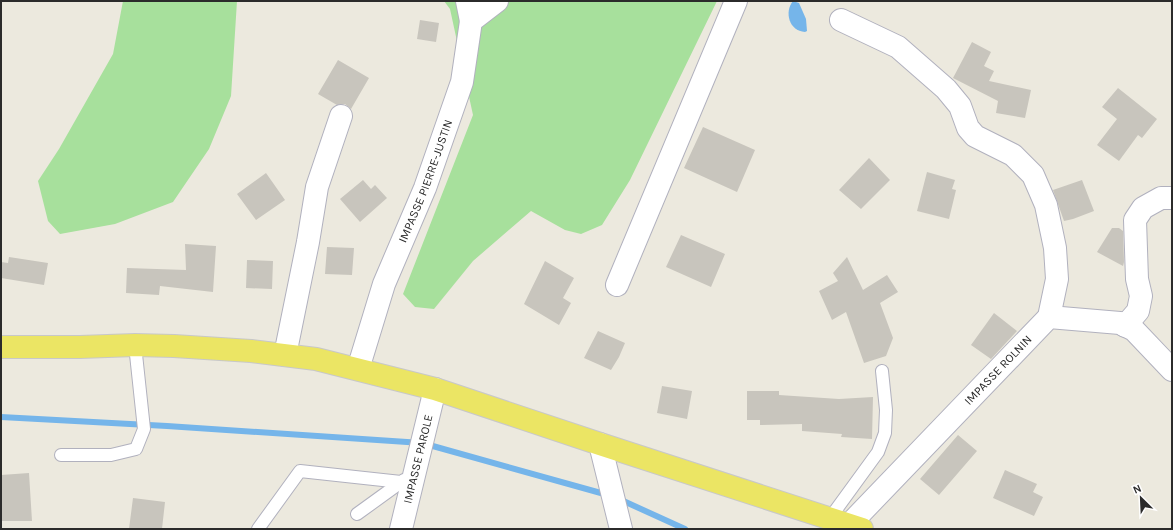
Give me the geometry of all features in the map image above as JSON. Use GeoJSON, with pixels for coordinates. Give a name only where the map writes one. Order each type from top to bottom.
{"type":"FeatureCollection","features":[{"type":"Feature","properties":{"kind":"main road"},"geometry":{"type":"LineString","coordinates":[[1,347],[134,345],[251,351],[316,359],[434,389],[847,524]]}},
{"type":"Feature","properties":{"kind":"street","name":"IMPASSE PIERRE-JUSTIN"},"geometry":{"type":"LineString","coordinates":[[358,369],[384,284],[425,188],[462,82],[469,11],[496,1]]}},
{"type":"Feature","properties":{"kind":"street"},"geometry":{"type":"LineString","coordinates":[[617,285],[736,1]]}},
{"type":"Feature","properties":{"kind":"street"},"geometry":{"type":"LineString","coordinates":[[841,20],[898,47],[946,89],[960,106],[968,128],[975,136],[1013,156],[1033,175],[1046,205],[1055,248],[1057,279],[1049,318],[1120,323],[1134,330],[1172,370]]}},
{"type":"Feature","properties":{"kind":"street"},"geometry":{"type":"LineString","coordinates":[[285,355],[308,242],[316,187],[341,116]]}},
{"type":"Feature","properties":{"kind":"street"},"geometry":{"type":"LineString","coordinates":[[1125,326],[1138,311],[1141,296],[1137,279],[1135,220],[1143,208],[1161,198],[1172,198]]}},
{"type":"Feature","properties":{"kind":"street","name":"IMPASSE ROLNIN"},"geometry":{"type":"LineString","coordinates":[[847,524],[1049,318]]}},
{"type":"Feature","properties":{"kind":"street","name":"IMPASSE PAROLE"},"geometry":{"type":"LineString","coordinates":[[401,529],[408,477],[422,442],[434,389]]}},
{"type":"Feature","properties":{"kind":"street"},"geometry":{"type":"LineString","coordinates":[[600,444],[621,529]]}},
{"type":"Feature","properties":{"kind":"lane"},"geometry":{"type":"LineString","coordinates":[[61,455],[111,455],[136,448],[144,429],[134,345]]}},
{"type":"Feature","properties":{"kind":"lane"},"geometry":{"type":"LineString","coordinates":[[847,524],[885,433],[886,410],[882,372]]}},
{"type":"Feature","properties":{"kind":"lane"},"geometry":{"type":"LineString","coordinates":[[258,529],[300,471],[408,477]]}},
{"type":"Feature","properties":{"kind":"lane"},"geometry":{"type":"LineString","coordinates":[[357,514],[408,477]]}},
{"type":"Feature","properties":{"kind":"green space"},"geometry":{"type":"Polygon","coordinates":[[[123,1],[237,1],[231,96],[209,149],[173,202],[115,224],[60,234],[48,221],[38,181],[59,149],[113,54],[123,1]]]}},
{"type":"Feature","properties":{"kind":"green space"},"geometry":{"type":"Polygon","coordinates":[[[444,1],[717,1],[630,180],[602,225],[581,234],[565,230],[531,211],[473,261],[434,309],[415,307],[403,294],[473,115],[450,9],[444,1]]]}},
{"type":"Feature","properties":{"kind":"water"},"geometry":{"type":"Polygon","coordinates":[[[793,1],[799,3],[806,19],[807,31],[805,32],[795,28],[790,20],[789,10],[793,1]]]}},
{"type":"Feature","properties":{"kind":"building"},"geometry":{"type":"Polygon","coordinates":[[[420,20],[439,23],[436,42],[417,39],[420,20]]]}},
{"type":"Feature","properties":{"kind":"building"},"geometry":{"type":"Polygon","coordinates":[[[972,42],[991,52],[984,66],[994,71],[989,81],[1031,90],[1025,118],[996,113],[998,101],[953,78],[972,42]]]}},
{"type":"Feature","properties":{"kind":"building"},"geometry":{"type":"Polygon","coordinates":[[[338,60],[369,78],[351,109],[345,104],[337,105],[318,94],[338,60]]]}},
{"type":"Feature","properties":{"kind":"building"},"geometry":{"type":"Polygon","coordinates":[[[1118,88],[1157,119],[1142,138],[1138,135],[1119,161],[1097,145],[1117,119],[1102,107],[1118,88]]]}},
{"type":"Feature","properties":{"kind":"building"},"geometry":{"type":"Polygon","coordinates":[[[703,127],[755,150],[737,192],[684,168],[703,127]]]}},
{"type":"Feature","properties":{"kind":"building"},"geometry":{"type":"Polygon","coordinates":[[[869,158],[890,180],[861,209],[839,190],[869,158]]]}},
{"type":"Feature","properties":{"kind":"building"},"geometry":{"type":"Polygon","coordinates":[[[927,172],[955,180],[952,189],[956,190],[949,219],[917,211],[927,172]]]}},
{"type":"Feature","properties":{"kind":"building"},"geometry":{"type":"Polygon","coordinates":[[[266,173],[285,200],[256,220],[237,194],[266,173]]]}},
{"type":"Feature","properties":{"kind":"building"},"geometry":{"type":"Polygon","coordinates":[[[363,180],[371,189],[375,185],[387,198],[360,222],[340,199],[363,180]]]}},
{"type":"Feature","properties":{"kind":"building"},"geometry":{"type":"Polygon","coordinates":[[[1082,180],[1094,211],[1064,221],[1053,190],[1082,180]]]}},
{"type":"Feature","properties":{"kind":"building"},"geometry":{"type":"Polygon","coordinates":[[[1112,228],[1119,228],[1123,231],[1123,266],[1097,252],[1112,228]]]}},
{"type":"Feature","properties":{"kind":"building"},"geometry":{"type":"Polygon","coordinates":[[[681,235],[725,254],[711,287],[666,267],[681,235]]]}},
{"type":"Feature","properties":{"kind":"building"},"geometry":{"type":"Polygon","coordinates":[[[185,244],[216,246],[213,292],[160,286],[159,295],[126,293],[127,268],[186,270],[185,244]]]}},
{"type":"Feature","properties":{"kind":"building"},"geometry":{"type":"Polygon","coordinates":[[[327,247],[354,248],[352,275],[325,274],[327,247]]]}},
{"type":"Feature","properties":{"kind":"building"},"geometry":{"type":"Polygon","coordinates":[[[9,257],[48,263],[44,285],[1,278],[1,262],[8,263],[9,257]]]}},
{"type":"Feature","properties":{"kind":"building"},"geometry":{"type":"Polygon","coordinates":[[[847,257],[863,290],[887,275],[898,292],[880,303],[893,338],[886,356],[864,363],[846,312],[832,320],[819,291],[838,281],[833,273],[847,257]]]}},
{"type":"Feature","properties":{"kind":"building"},"geometry":{"type":"Polygon","coordinates":[[[247,260],[273,261],[272,289],[246,288],[247,260]]]}},
{"type":"Feature","properties":{"kind":"building"},"geometry":{"type":"Polygon","coordinates":[[[545,261],[574,278],[563,298],[571,303],[559,325],[524,304],[545,261]]]}},
{"type":"Feature","properties":{"kind":"building"},"geometry":{"type":"Polygon","coordinates":[[[994,313],[1017,331],[991,359],[971,345],[994,313]]]}},
{"type":"Feature","properties":{"kind":"building"},"geometry":{"type":"Polygon","coordinates":[[[598,331],[625,343],[611,370],[584,358],[598,331]]]}},
{"type":"Feature","properties":{"kind":"building"},"geometry":{"type":"Polygon","coordinates":[[[662,386],[692,391],[687,419],[657,413],[662,386]]]}},
{"type":"Feature","properties":{"kind":"building"},"geometry":{"type":"Polygon","coordinates":[[[747,391],[779,391],[779,395],[839,399],[873,397],[872,439],[841,437],[842,434],[802,431],[802,424],[760,425],[760,420],[747,420],[747,391]]]}},
{"type":"Feature","properties":{"kind":"building"},"geometry":{"type":"Polygon","coordinates":[[[958,435],[977,451],[939,495],[920,479],[958,435]]]}},
{"type":"Feature","properties":{"kind":"building"},"geometry":{"type":"Polygon","coordinates":[[[1005,470],[1037,484],[1033,492],[1043,497],[1034,516],[993,498],[1005,470]]]}},
{"type":"Feature","properties":{"kind":"building"},"geometry":{"type":"Polygon","coordinates":[[[29,473],[32,521],[1,521],[1,475],[29,473]]]}},
{"type":"Feature","properties":{"kind":"building"},"geometry":{"type":"Polygon","coordinates":[[[133,498],[165,502],[162,529],[129,529],[133,498]]]}},
{"type":"Feature","properties":{"kind":"waterway"},"geometry":{"type":"LineString","coordinates":[[1,417],[167,426],[422,443],[608,495]]}},
{"type":"Feature","properties":{"kind":"waterway"},"geometry":{"type":"LineString","coordinates":[[619,499],[685,529]]}}]}
